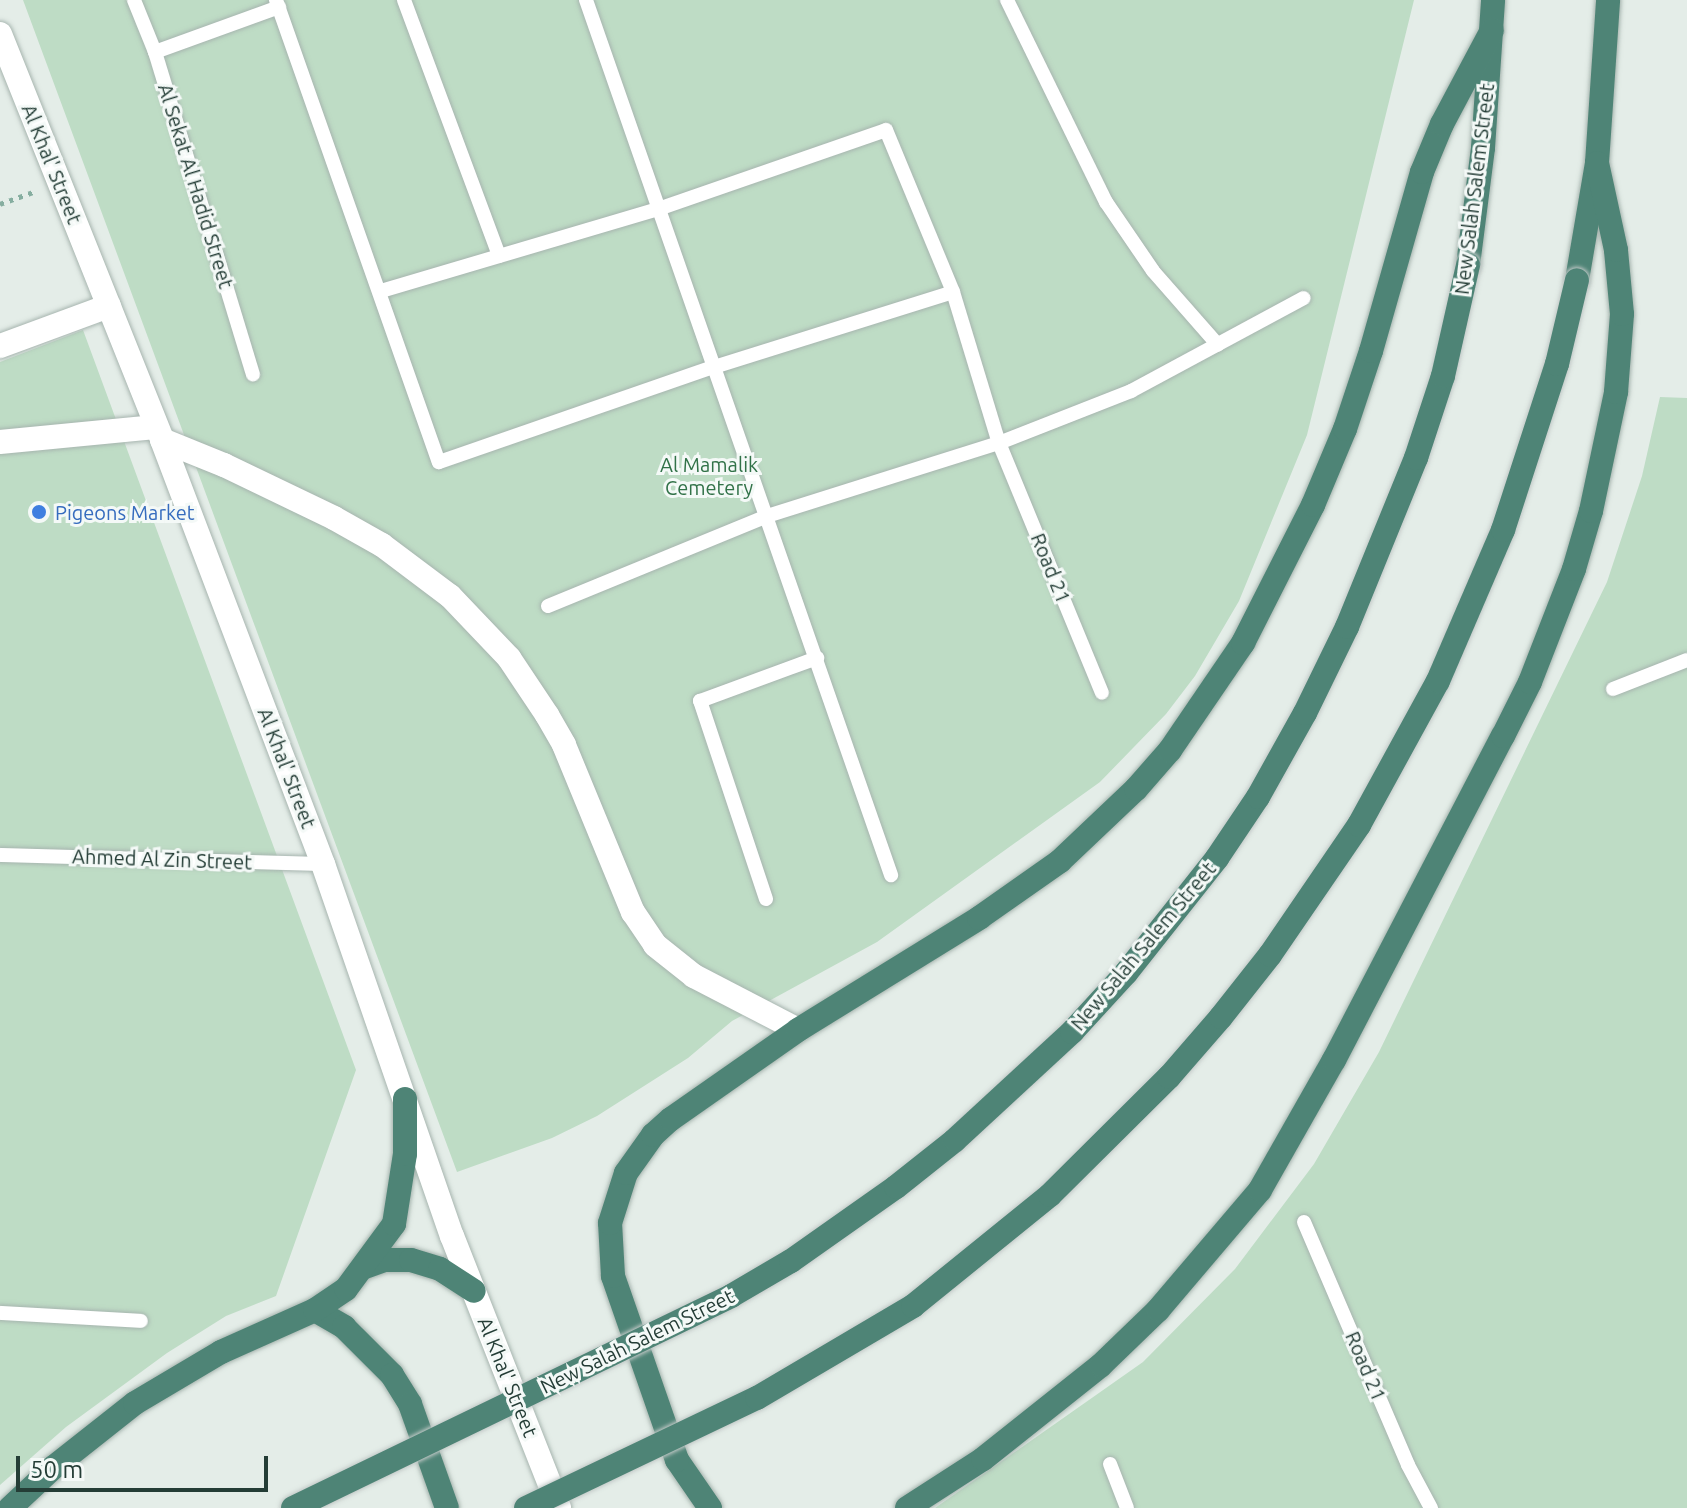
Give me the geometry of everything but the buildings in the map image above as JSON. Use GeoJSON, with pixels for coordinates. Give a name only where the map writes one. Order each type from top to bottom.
{"type":"FeatureCollection","features":[{"type":"Feature","properties":{"kind":"highway","name":"New Salah Salem Street"},"geometry":{"type":"LineString","coordinates":[[293,1508],[731,1296],[791,1261],[896,1187],[955,1140],[1072,1032],[1126,973],[1217,858],[1258,797],[1305,713],[1358,602],[1416,458],[1443,376],[1468,265],[1493,0]]}},
{"type":"Feature","properties":{"kind":"highway"},"geometry":{"type":"LineString","coordinates":[[526,1508],[757,1398],[913,1306],[1050,1195],[1137,1111],[1221,1017],[1270,955],[1359,825],[1438,681],[1513,502],[1553,378],[1577,280],[1597,163],[1608,0]]}},
{"type":"Feature","properties":{"kind":"highway"},"geometry":{"type":"LineString","coordinates":[[710,1508],[677,1460],[619,1299],[609,1250],[610,1223],[626,1173],[653,1135],[798,1030],[979,918],[1060,861],[1136,789],[1201,708],[1250,629],[1313,505],[1345,429],[1371,351],[1422,172],[1442,124],[1492,30]]}},
{"type":"Feature","properties":{"kind":"highway"},"geometry":{"type":"LineString","coordinates":[[907,1508],[983,1459],[1101,1365],[1158,1310],[1260,1190],[1334,1060],[1503,736],[1541,654],[1574,569],[1591,511],[1616,392],[1622,314],[1616,250],[1597,163]]}},
{"type":"Feature","properties":{"kind":"highway"},"geometry":{"type":"LineString","coordinates":[[10,1508],[95,1433],[156,1389],[221,1352],[315,1310],[346,1289],[394,1224],[405,1154],[405,1099]]}},
{"type":"Feature","properties":{"kind":"highway"},"geometry":{"type":"LineString","coordinates":[[365,1267],[384,1260],[411,1260],[440,1269],[474,1291]]}},
{"type":"Feature","properties":{"kind":"highway"},"geometry":{"type":"LineString","coordinates":[[315,1310],[361,1342],[392,1375],[410,1404],[447,1508]]}},
{"type":"Feature","properties":{"kind":"street","name":"Al Khal' Street"},"geometry":{"type":"LineString","coordinates":[[0,34],[109,306],[323,864],[474,1291],[559,1508]]}},
{"type":"Feature","properties":{"kind":"street"},"geometry":{"type":"LineString","coordinates":[[0,346],[109,306]]}},
{"type":"Feature","properties":{"kind":"street"},"geometry":{"type":"LineString","coordinates":[[0,442],[158,434],[334,518],[382,545],[450,596],[509,658],[564,745],[633,912],[655,945],[694,976],[798,1030]]}},
{"type":"Feature","properties":{"kind":"lane","name":"Al Sekat Al Hadid Street"},"geometry":{"type":"LineString","coordinates":[[134,0],[155,52],[253,374]]}},
{"type":"Feature","properties":{"kind":"lane"},"geometry":{"type":"LineString","coordinates":[[404,0],[499,256]]}},
{"type":"Feature","properties":{"kind":"lane"},"geometry":{"type":"LineString","coordinates":[[586,0],[891,875]]}},
{"type":"Feature","properties":{"kind":"lane"},"geometry":{"type":"LineString","coordinates":[[1007,0],[1106,202],[1153,271],[1218,345]]}},
{"type":"Feature","properties":{"kind":"lane"},"geometry":{"type":"LineString","coordinates":[[155,52],[278,4],[439,462],[714,367],[953,292]]}},
{"type":"Feature","properties":{"kind":"lane","name":"Road 21"},"geometry":{"type":"LineString","coordinates":[[658,209],[886,130],[953,292],[999,443],[1102,693]]}},
{"type":"Feature","properties":{"kind":"lane"},"geometry":{"type":"LineString","coordinates":[[381,291],[658,209]]}},
{"type":"Feature","properties":{"kind":"lane"},"geometry":{"type":"LineString","coordinates":[[548,606],[767,516],[999,443],[1154,381],[1304,298]]}},
{"type":"Feature","properties":{"kind":"lane"},"geometry":{"type":"LineString","coordinates":[[766,899],[700,701],[817,658]]}},
{"type":"Feature","properties":{"kind":"lane"},"geometry":{"type":"LineString","coordinates":[[1613,689],[1687,660]]}},
{"type":"Feature","properties":{"kind":"lane","name":"Ahmed Al Zin Street"},"geometry":{"type":"LineString","coordinates":[[0,855],[323,864]]}},
{"type":"Feature","properties":{"kind":"lane","name":"Road 21"},"geometry":{"type":"LineString","coordinates":[[1304,1222],[1408,1465],[1431,1508]]}},
{"type":"Feature","properties":{"kind":"lane"},"geometry":{"type":"LineString","coordinates":[[0,1313],[141,1321]]}},
{"type":"Feature","properties":{"kind":"lane"},"geometry":{"type":"LineString","coordinates":[[1110,1464],[1127,1508]]}},
{"type":"Feature","properties":{"kind":"green space","name":"Al Mamalik Cemetery"},"geometry":{"type":"Polygon","coordinates":[[[23,0],[1414,0],[1307,435],[1239,601],[1195,676],[1166,714],[1100,782],[877,942],[732,1021],[688,1058],[597,1116],[552,1138],[457,1172],[23,0]]]}},
{"type":"Feature","properties":{"kind":"green space"},"geometry":{"type":"Polygon","coordinates":[[[83,330],[356,1070],[276,1296],[226,1316],[167,1353],[66,1427],[0,1485],[0,362],[83,330]]]}},
{"type":"Feature","properties":{"kind":"green space"},"geometry":{"type":"Polygon","coordinates":[[[1660,397],[1687,398],[1687,1508],[935,1508],[1143,1362],[1235,1269],[1314,1164],[1379,1052],[1607,582],[1642,476],[1660,397]]]}},
{"type":"Feature","properties":{"kind":"place","name":"Pigeons Market"},"geometry":{"type":"Point","coordinates":[39,512]}}]}
